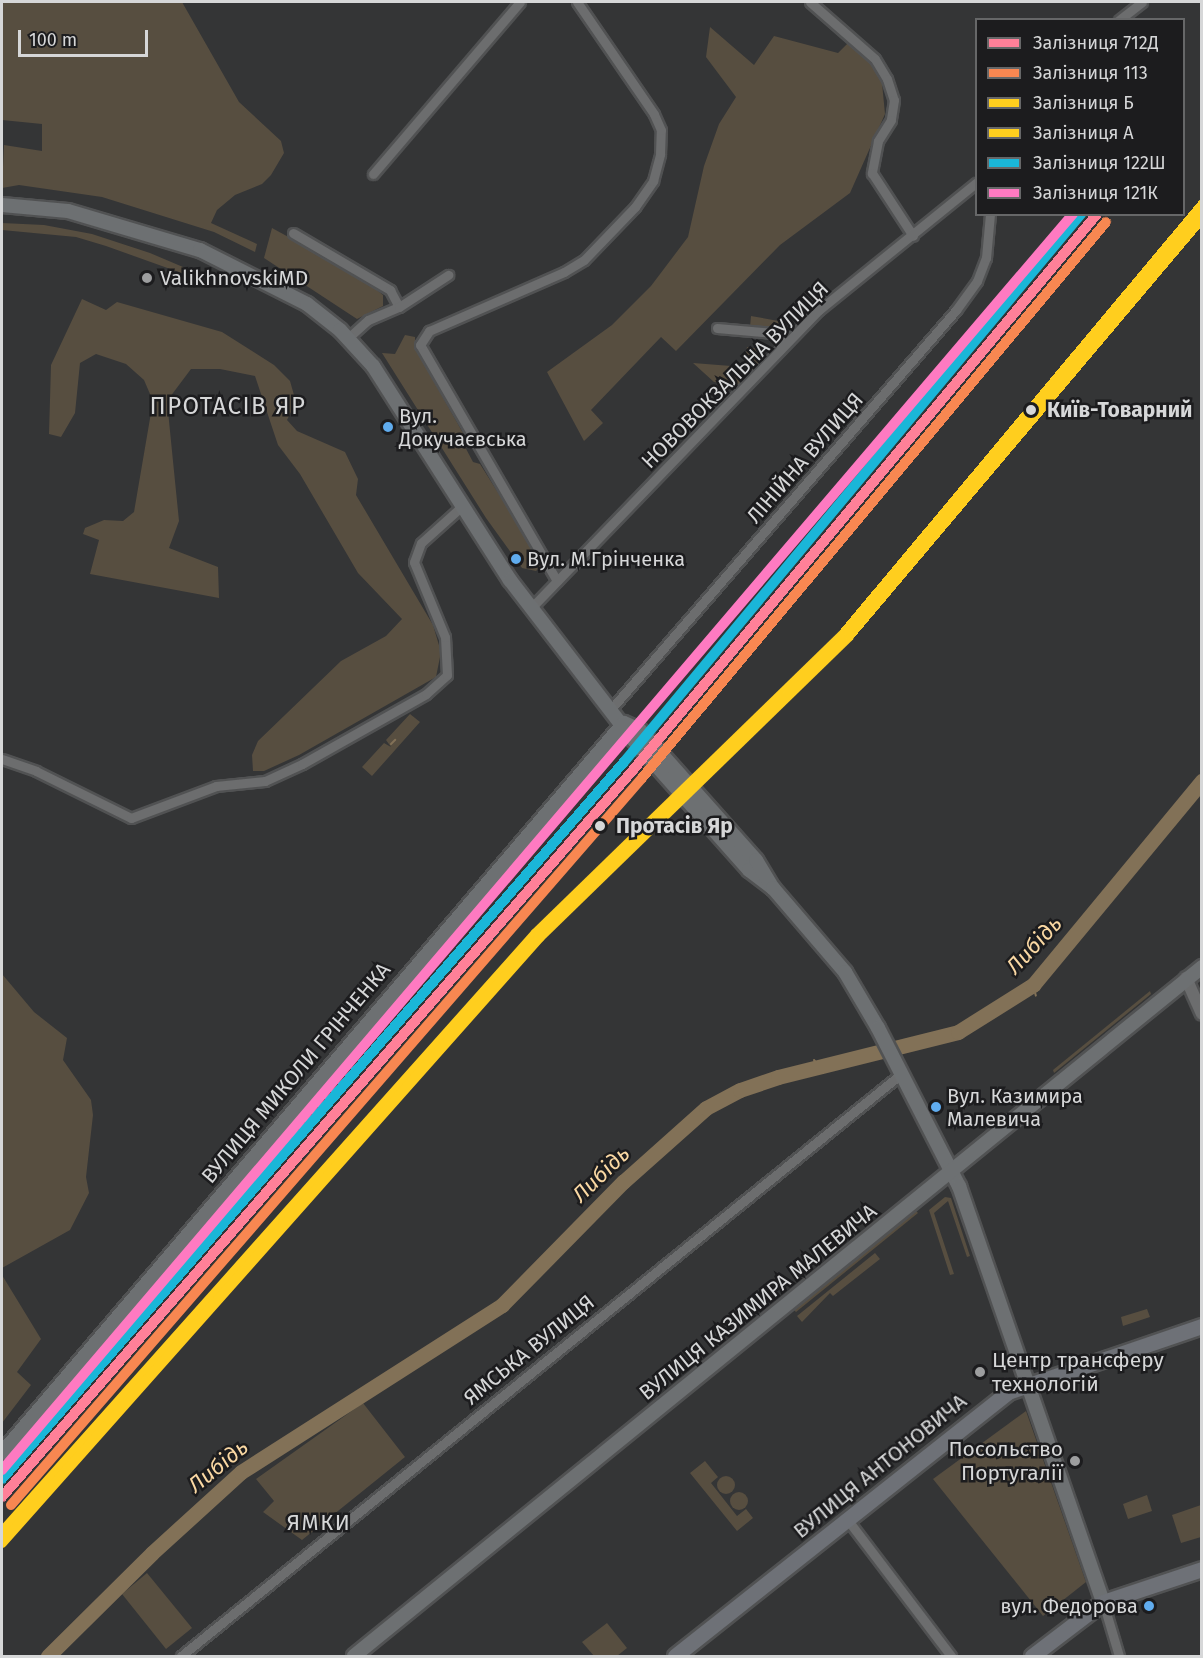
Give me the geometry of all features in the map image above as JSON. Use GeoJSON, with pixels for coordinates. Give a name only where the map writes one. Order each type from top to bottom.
{"type":"FeatureCollection","features":[{"type":"Feature","properties":{"kind":"main road"},"geometry":{"type":"LineString","coordinates":[[2,205],[68,211],[200,250],[306,304],[348,338],[373,366],[460,508],[532,607],[624,723],[756,860],[773,888],[844,972],[878,1028],[953,1171],[1030,1383],[1103,1602]]}},
{"type":"Feature","properties":{"kind":"main road","name":"ВУЛИЦЯ МИКОЛИ ГРІНЧЕНКА"},"geometry":{"type":"LineString","coordinates":[[2,1453],[624,723]]}},
{"type":"Feature","properties":{"kind":"main road","name":"ВУЛИЦЯ КАЗИМИРА МАЛЕВИЧА"},"geometry":{"type":"LineString","coordinates":[[354,1656],[1202,967]]}},
{"type":"Feature","properties":{"kind":"main road","name":"ВУЛИЦЯ АНТОНОВИЧА"},"geometry":{"type":"LineString","coordinates":[[675,1656],[993,1402],[1030,1383],[1202,1326]]}},
{"type":"Feature","properties":{"kind":"main road"},"geometry":{"type":"LineString","coordinates":[[1032,1656],[1103,1602],[1202,1569]]}},
{"type":"Feature","properties":{"kind":"street"},"geometry":{"type":"LineString","coordinates":[[373,174],[520,2]]}},
{"type":"Feature","properties":{"kind":"street"},"geometry":{"type":"LineString","coordinates":[[557,581],[420,345],[429,331],[564,272],[584,260],[635,207],[652,181],[660,154],[661,130],[654,114],[577,2]]}},
{"type":"Feature","properties":{"kind":"street"},"geometry":{"type":"LineString","coordinates":[[810,2],[875,59],[887,79],[894,100],[891,120],[878,141],[872,173],[913,236]]}},
{"type":"Feature","properties":{"kind":"street"},"geometry":{"type":"LineString","coordinates":[[1122,18],[1142,2]]}},
{"type":"Feature","properties":{"kind":"street","name":"НОВОВОКЗАЛЬНА ВУЛИЦЯ"},"geometry":{"type":"LineString","coordinates":[[532,607],[819,310],[975,184]]}},
{"type":"Feature","properties":{"kind":"street","name":"ЛІНІЙНА ВУЛИЦЯ"},"geometry":{"type":"LineString","coordinates":[[612,708],[956,310],[977,282],[986,258],[990,216]]}},
{"type":"Feature","properties":{"kind":"street"},"geometry":{"type":"LineString","coordinates":[[293,233],[390,290],[399,307]]}},
{"type":"Feature","properties":{"kind":"street"},"geometry":{"type":"LineString","coordinates":[[348,338],[368,320],[399,307],[448,275]]}},
{"type":"Feature","properties":{"kind":"street"},"geometry":{"type":"LineString","coordinates":[[717,328],[774,333],[783,341],[780,350]]}},
{"type":"Feature","properties":{"kind":"street"},"geometry":{"type":"LineString","coordinates":[[2,759],[36,771],[131,818],[216,786],[265,781],[302,764],[426,694],[447,675],[445,638],[414,562],[421,543],[448,516],[460,508]]}},
{"type":"Feature","properties":{"kind":"street"},"geometry":{"type":"LineString","coordinates":[[1186,978],[1202,1014]]}},
{"type":"Feature","properties":{"kind":"street","name":"ЯМСЬКА ВУЛИЦЯ"},"geometry":{"type":"LineString","coordinates":[[181,1656],[899,1069]]}},
{"type":"Feature","properties":{"kind":"street"},"geometry":{"type":"LineString","coordinates":[[847,1519],[951,1656]]}},
{"type":"Feature","properties":{"kind":"street"},"geometry":{"type":"LineString","coordinates":[[1103,1602],[1119,1656]]}},
{"type":"Feature","properties":{"kind":"shaded area"},"geometry":{"type":"Polygon","coordinates":[[[2,2],[182,2],[239,102],[281,141],[284,153],[271,175],[262,184],[235,195],[217,210],[211,223],[257,244],[255,252],[214,232],[102,197],[19,185],[2,188],[4,145],[42,151],[42,124],[2,120],[2,2]]]}},
{"type":"Feature","properties":{"kind":"shaded area"},"geometry":{"type":"Polygon","coordinates":[[[710,27],[754,65],[774,36],[838,53],[848,43],[871,62],[882,83],[885,114],[850,193],[780,245],[676,351],[661,337],[591,410],[603,423],[584,441],[547,372],[612,325],[651,286],[688,237],[704,166],[719,124],[736,97],[706,57],[710,27]]]}},
{"type":"Feature","properties":{"kind":"shaded area"},"geometry":{"type":"Polygon","coordinates":[[[2,223],[44,225],[92,234],[150,253],[183,267],[187,275],[76,237],[2,230],[2,223]]]}},
{"type":"Feature","properties":{"kind":"shaded area"},"geometry":{"type":"Polygon","coordinates":[[[272,228],[360,276],[383,295],[383,306],[357,319],[264,258],[272,228]]]}},
{"type":"Feature","properties":{"kind":"shaded area"},"geometry":{"type":"Polygon","coordinates":[[[82,299],[106,310],[117,302],[222,332],[274,365],[290,381],[296,402],[287,420],[297,431],[345,452],[358,479],[356,495],[433,625],[441,652],[436,677],[299,755],[264,771],[253,771],[252,755],[258,741],[341,661],[386,636],[402,619],[358,573],[300,474],[278,445],[255,376],[220,369],[191,369],[167,401],[179,521],[169,548],[218,567],[219,598],[90,574],[99,540],[83,534],[85,528],[104,520],[123,521],[134,512],[153,401],[144,380],[126,364],[96,354],[80,363],[75,413],[61,437],[49,434],[51,365],[82,299]]]}},
{"type":"Feature","properties":{"kind":"shaded area"},"geometry":{"type":"Polygon","coordinates":[[[751,316],[784,322],[789,334],[786,337],[776,329],[750,327],[751,316]]]}},
{"type":"Feature","properties":{"kind":"shaded area"},"geometry":{"type":"Polygon","coordinates":[[[405,335],[415,337],[415,348],[463,433],[463,443],[473,462],[480,464],[543,564],[536,571],[522,568],[486,518],[382,353],[395,354],[405,335]]]}},
{"type":"Feature","properties":{"kind":"shaded area"},"geometry":{"type":"Polygon","coordinates":[[[747,347],[761,349],[766,361],[742,386],[714,382],[693,363],[744,367],[747,347]]]}},
{"type":"Feature","properties":{"kind":"shaded area"},"geometry":{"type":"Polygon","coordinates":[[[410,714],[420,722],[372,776],[362,767],[384,743],[391,747],[386,740],[410,714]]]}},
{"type":"Feature","properties":{"kind":"shaded area"},"geometry":{"type":"Polygon","coordinates":[[[2,974],[34,1012],[67,1038],[63,1060],[91,1100],[93,1115],[86,1177],[89,1193],[70,1230],[2,1268],[2,974]]]}},
{"type":"Feature","properties":{"kind":"shaded area"},"geometry":{"type":"Polygon","coordinates":[[[1150,991],[1151,994],[1054,1073],[1053,1070],[1150,991]]]}},
{"type":"Feature","properties":{"kind":"shaded area"},"geometry":{"type":"Polygon","coordinates":[[[945,1197],[951,1198],[970,1256],[967,1257],[948,1201],[934,1213],[954,1274],[950,1275],[929,1210],[945,1197]]]}},
{"type":"Feature","properties":{"kind":"shaded area"},"geometry":{"type":"Polygon","coordinates":[[[916,1211],[918,1213],[796,1312],[794,1310],[916,1211]]]}},
{"type":"Feature","properties":{"kind":"shaded area"},"geometry":{"type":"Polygon","coordinates":[[[875,1253],[880,1259],[833,1296],[830,1293],[802,1322],[797,1316],[875,1253]]]}},
{"type":"Feature","properties":{"kind":"shaded area"},"geometry":{"type":"Polygon","coordinates":[[[2,1275],[41,1339],[17,1372],[31,1385],[2,1423],[2,1275]]]}},
{"type":"Feature","properties":{"kind":"shaded area"},"geometry":{"type":"Polygon","coordinates":[[[1147,1309],[1150,1317],[1123,1326],[1121,1317],[1147,1309]]]}},
{"type":"Feature","properties":{"kind":"shaded area"},"geometry":{"type":"Polygon","coordinates":[[[363,1403],[405,1457],[302,1540],[263,1512],[274,1501],[256,1479],[363,1403]]]}},
{"type":"Feature","properties":{"kind":"shaded area"},"geometry":{"type":"Polygon","coordinates":[[[1026,1411],[1086,1582],[1043,1616],[933,1479],[1026,1411]]]}},
{"type":"Feature","properties":{"kind":"shaded area"},"geometry":{"type":"Polygon","coordinates":[[[705,1461],[718,1477],[711,1483],[737,1516],[746,1509],[753,1518],[737,1531],[690,1473],[705,1461]]]}},
{"type":"Feature","properties":{"kind":"shaded area"},"geometry":{"type":"Polygon","coordinates":[[[726,1476],[732,1479],[735,1485],[732,1491],[726,1494],[720,1491],[717,1485],[720,1479],[726,1476]]]}},
{"type":"Feature","properties":{"kind":"shaded area"},"geometry":{"type":"Polygon","coordinates":[[[739,1492],[745,1495],[748,1501],[745,1507],[739,1510],[733,1507],[730,1501],[733,1495],[739,1492]]]}},
{"type":"Feature","properties":{"kind":"shaded area"},"geometry":{"type":"Polygon","coordinates":[[[1147,1495],[1152,1511],[1128,1519],[1123,1504],[1147,1495]]]}},
{"type":"Feature","properties":{"kind":"shaded area"},"geometry":{"type":"Polygon","coordinates":[[[1201,1505],[1201,1537],[1181,1543],[1172,1515],[1201,1505]]]}},
{"type":"Feature","properties":{"kind":"shaded area"},"geometry":{"type":"Polygon","coordinates":[[[147,1573],[192,1628],[166,1649],[122,1594],[147,1573]]]}},
{"type":"Feature","properties":{"kind":"shaded area"},"geometry":{"type":"Polygon","coordinates":[[[607,1623],[627,1648],[617,1656],[594,1656],[582,1642],[607,1623]]]}},
{"type":"Feature","properties":{"kind":"waterway"},"geometry":{"type":"LineString","coordinates":[[391,744],[395,740]]}},
{"type":"Feature","properties":{"kind":"waterway","name":"Либідь"},"geometry":{"type":"LineString","coordinates":[[48,1656],[152,1553],[241,1472],[502,1305],[623,1182],[706,1108],[740,1090],[778,1077],[958,1032],[1033,985],[1202,781]]}},
{"type":"Feature","properties":{"kind":"waterway"},"geometry":{"type":"LineString","coordinates":[[1033,985],[1036,996]]}},
{"type":"Feature","properties":{"kind":"waterway","name":"Протасів Яр"},"geometry":{"type":"LineString","coordinates":[[814,1060],[819,1066]]}},
{"type":"Feature","properties":{"kind":"rail line","name":"Б"},"geometry":{"type":"LineString","coordinates":[[2,1532],[536,933],[845,632],[1202,205]]}},
{"type":"Feature","properties":{"kind":"rail line","name":"121К"},"geometry":{"type":"LineString","coordinates":[[2,1470],[1071,216]]}},
{"type":"Feature","properties":{"kind":"rail line","name":"122Ш"},"geometry":{"type":"LineString","coordinates":[[2,1479],[624,762],[1079,216]]}},
{"type":"Feature","properties":{"kind":"rail line","name":"712Д"},"geometry":{"type":"LineString","coordinates":[[2,1497],[633,770],[1095,216]]}},
{"type":"Feature","properties":{"kind":"rail line","name":"A"},"geometry":{"type":"LineString","coordinates":[[2,1543],[540,937],[849,636],[1202,218]]}},
{"type":"Feature","properties":{"kind":"rail line","name":"113"},"geometry":{"type":"LineString","coordinates":[[11,1505],[642,778],[1106,222]]}},
{"type":"Feature","properties":{"kind":"place","name":"ValikhnovskiMD"},"geometry":{"type":"Point","coordinates":[147,278]}},
{"type":"Feature","properties":{"kind":"place","name":"Київ-Товарний"},"geometry":{"type":"Point","coordinates":[1031,410]}},
{"type":"Feature","properties":{"kind":"place","name":"Вул. Докучаєвська"},"geometry":{"type":"Point","coordinates":[388,427]}},
{"type":"Feature","properties":{"kind":"place","name":"Вул. М.Грінченка"},"geometry":{"type":"Point","coordinates":[516,559]}},
{"type":"Feature","properties":{"kind":"place","name":"Протасів Яр"},"geometry":{"type":"Point","coordinates":[600,826]}},
{"type":"Feature","properties":{"kind":"place","name":"Вул. Казимира Малевича"},"geometry":{"type":"Point","coordinates":[936,1107]}},
{"type":"Feature","properties":{"kind":"place","name":"Центр трансферу технологій"},"geometry":{"type":"Point","coordinates":[980,1372]}},
{"type":"Feature","properties":{"kind":"place","name":"Посольство Португалії"},"geometry":{"type":"Point","coordinates":[1075,1461]}},
{"type":"Feature","properties":{"kind":"place","name":"вул. Федорова"},"geometry":{"type":"Point","coordinates":[1149,1606]}},
{"type":"Feature","properties":{"kind":"district","name":"ПРОТАСІВ ЯР"},"geometry":{"type":"Point","coordinates":[228,407]}},
{"type":"Feature","properties":{"kind":"district","name":"ЯМКИ"},"geometry":{"type":"Point","coordinates":[319,1523]}}]}
